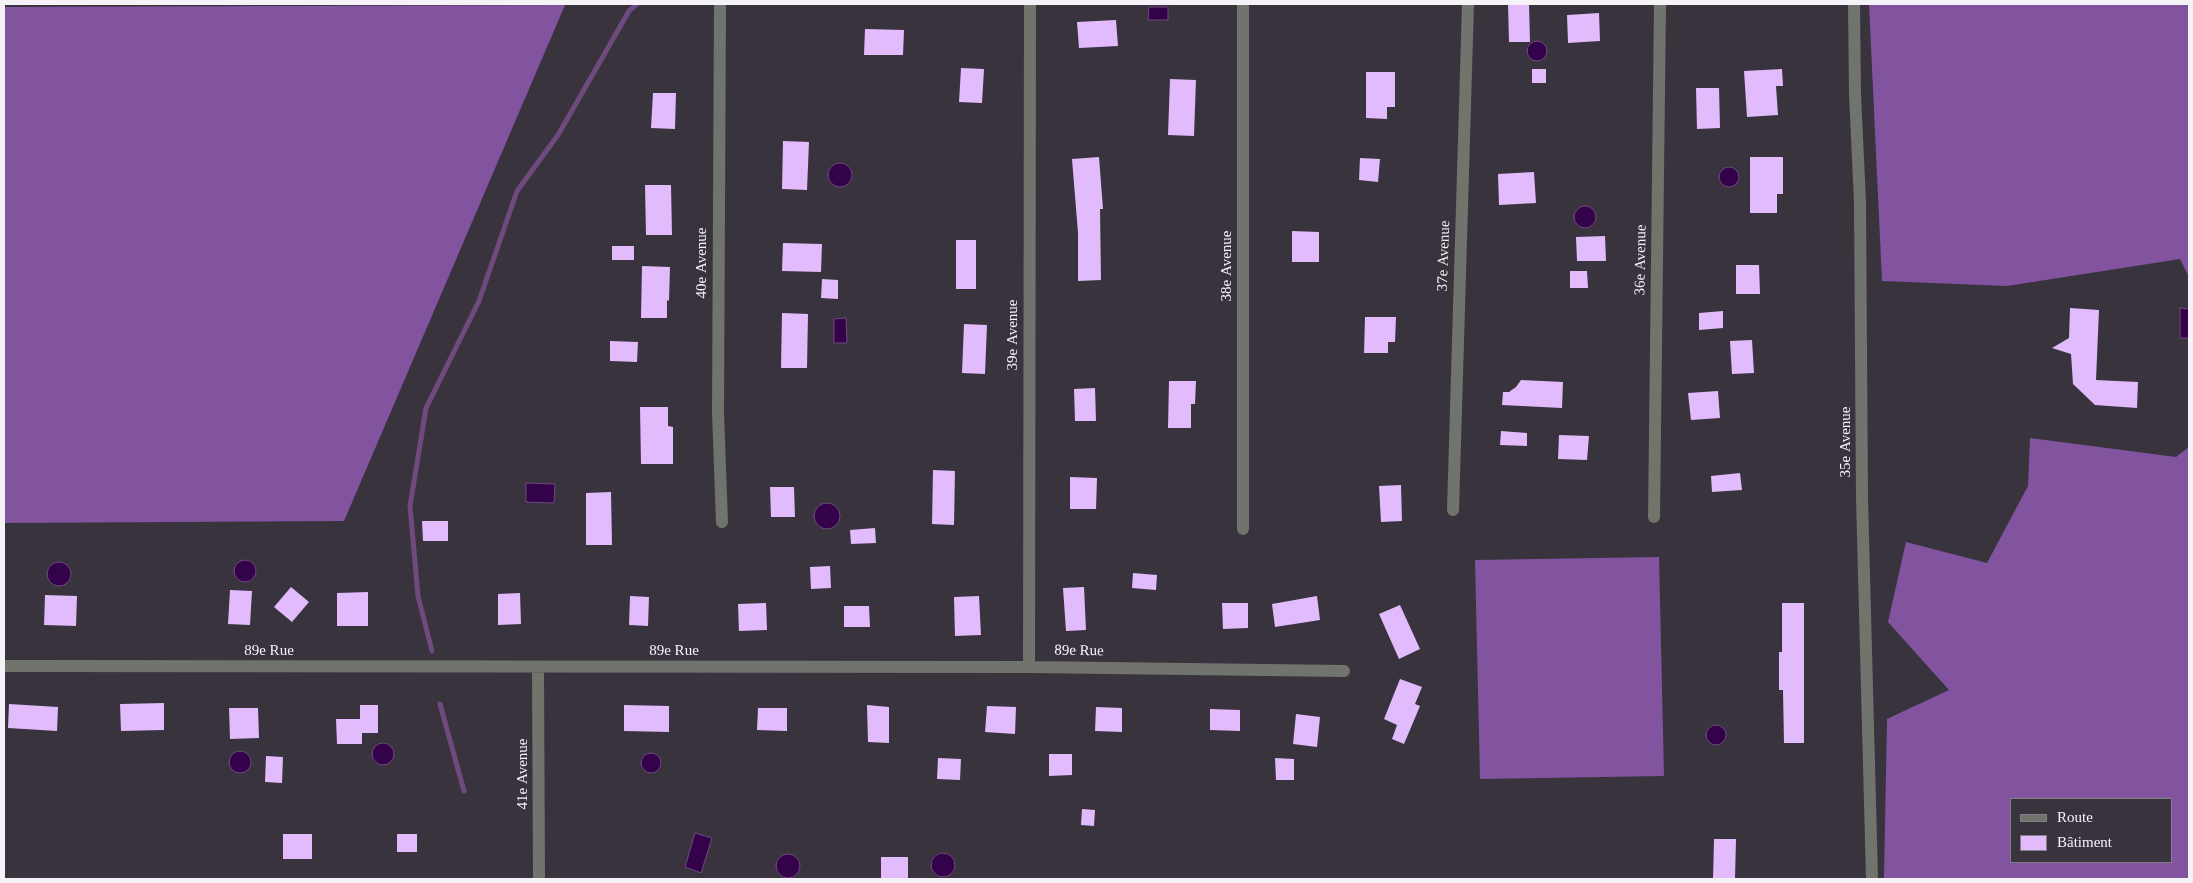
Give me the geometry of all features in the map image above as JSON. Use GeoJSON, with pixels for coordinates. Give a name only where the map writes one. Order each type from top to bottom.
{"type":"FeatureCollection","features":[{"type":"Feature","properties":{"kind":"street","name":"40e Avenue"},"geometry":{"type":"LineString","coordinates":[[720,4],[718,413],[722,522]]}},
{"type":"Feature","properties":{"kind":"street","name":"39e Avenue"},"geometry":{"type":"LineString","coordinates":[[1029,667],[1030,4]]}},
{"type":"Feature","properties":{"kind":"street","name":"38e Avenue"},"geometry":{"type":"LineString","coordinates":[[1243,4],[1243,529]]}},
{"type":"Feature","properties":{"kind":"street","name":"37e Avenue"},"geometry":{"type":"LineString","coordinates":[[1453,510],[1468,4]]}},
{"type":"Feature","properties":{"kind":"street","name":"36e Avenue"},"geometry":{"type":"LineString","coordinates":[[1654,517],[1660,4]]}},
{"type":"Feature","properties":{"kind":"street","name":"35e Avenue"},"geometry":{"type":"LineString","coordinates":[[1854,4],[1855,94],[1860,202],[1862,498],[1872,879]]}},
{"type":"Feature","properties":{"kind":"street","name":"89e Rue"},"geometry":{"type":"LineString","coordinates":[[4,666],[1029,667],[1344,671]]}},
{"type":"Feature","properties":{"kind":"street","name":"41e Avenue"},"geometry":{"type":"LineString","coordinates":[[538,668],[540,879]]}},
{"type":"Feature","properties":{"kind":"shaded area"},"geometry":{"type":"Polygon","coordinates":[[[1869,4],[2189,4],[2189,277],[2180,259],[2007,286],[1882,281],[1869,4]]]}},
{"type":"Feature","properties":{"kind":"shaded area"},"geometry":{"type":"Polygon","coordinates":[[[565,5],[344,521],[4,523],[4,7],[565,5]]]}},
{"type":"Feature","properties":{"kind":"shaded area"},"geometry":{"type":"Polygon","coordinates":[[[1149,7],[1168,7],[1168,20],[1148,20],[1149,7]]]}},
{"type":"Feature","properties":{"kind":"shaded area"},"geometry":{"type":"Polygon","coordinates":[[[1537,41],[1544,44],[1547,51],[1544,58],[1537,61],[1530,58],[1527,51],[1530,44],[1537,41]]]}},
{"type":"Feature","properties":{"kind":"shaded area"},"geometry":{"type":"Polygon","coordinates":[[[840,163],[849,166],[852,175],[849,184],[840,187],[831,184],[828,175],[831,166],[840,163]]]}},
{"type":"Feature","properties":{"kind":"shaded area"},"geometry":{"type":"Polygon","coordinates":[[[1729,167],[1736,170],[1739,177],[1736,184],[1729,187],[1722,184],[1719,177],[1722,170],[1729,167]]]}},
{"type":"Feature","properties":{"kind":"shaded area"},"geometry":{"type":"Polygon","coordinates":[[[1585,206],[1593,209],[1596,217],[1593,225],[1585,228],[1577,225],[1574,217],[1577,209],[1585,206]]]}},
{"type":"Feature","properties":{"kind":"shaded area"},"geometry":{"type":"Polygon","coordinates":[[[2180,308],[2189,309],[2189,338],[2180,338],[2180,308]]]}},
{"type":"Feature","properties":{"kind":"shaded area"},"geometry":{"type":"Polygon","coordinates":[[[846,318],[847,343],[834,343],[834,319],[846,318]]]}},
{"type":"Feature","properties":{"kind":"shaded area"},"geometry":{"type":"Polygon","coordinates":[[[2030,438],[2176,457],[2189,447],[2189,879],[1884,879],[1887,719],[1949,690],[1888,622],[1906,542],[1987,563],[2028,486],[2030,438]]]}},
{"type":"Feature","properties":{"kind":"shaded area"},"geometry":{"type":"Polygon","coordinates":[[[526,483],[555,484],[554,503],[526,502],[526,483]]]}},
{"type":"Feature","properties":{"kind":"shaded area"},"geometry":{"type":"Polygon","coordinates":[[[827,503],[836,507],[840,516],[836,525],[827,529],[818,525],[814,516],[818,507],[827,503]]]}},
{"type":"Feature","properties":{"kind":"shaded area"},"geometry":{"type":"Polygon","coordinates":[[[1659,557],[1664,776],[1480,779],[1475,560],[1659,557]]]}},
{"type":"Feature","properties":{"kind":"shaded area"},"geometry":{"type":"Polygon","coordinates":[[[245,560],[253,563],[256,571],[253,579],[245,582],[237,579],[234,571],[237,563],[245,560]]]}},
{"type":"Feature","properties":{"kind":"shaded area"},"geometry":{"type":"Polygon","coordinates":[[[59,562],[67,566],[71,574],[67,582],[59,586],[51,582],[47,574],[51,566],[59,562]]]}},
{"type":"Feature","properties":{"kind":"shaded area"},"geometry":{"type":"Polygon","coordinates":[[[1712,725],[1720,725],[1726,731],[1726,739],[1720,745],[1712,745],[1706,739],[1706,731],[1712,725]]]}},
{"type":"Feature","properties":{"kind":"shaded area"},"geometry":{"type":"Polygon","coordinates":[[[383,743],[391,746],[394,754],[391,762],[383,765],[375,762],[372,754],[375,746],[383,743]]]}},
{"type":"Feature","properties":{"kind":"shaded area"},"geometry":{"type":"Polygon","coordinates":[[[240,751],[248,754],[251,762],[248,770],[240,773],[232,770],[229,762],[232,754],[240,751]]]}},
{"type":"Feature","properties":{"kind":"shaded area"},"geometry":{"type":"Polygon","coordinates":[[[651,753],[658,756],[661,763],[658,770],[651,773],[644,770],[641,763],[644,756],[651,753]]]}},
{"type":"Feature","properties":{"kind":"shaded area"},"geometry":{"type":"Polygon","coordinates":[[[695,833],[712,838],[701,873],[685,867],[695,833]]]}},
{"type":"Feature","properties":{"kind":"shaded area"},"geometry":{"type":"Polygon","coordinates":[[[943,853],[948,854],[954,860],[954,870],[948,876],[943,877],[938,876],[932,870],[931,865],[932,860],[938,854],[943,853]]]}},
{"type":"Feature","properties":{"kind":"shaded area"},"geometry":{"type":"Polygon","coordinates":[[[788,854],[797,857],[800,866],[797,875],[788,878],[779,875],[776,866],[779,857],[788,854]]]}},
{"type":"Feature","properties":{"kind":"building"},"geometry":{"type":"Polygon","coordinates":[[[1508,4],[1529,4],[1530,42],[1509,42],[1508,4]]]}},
{"type":"Feature","properties":{"kind":"building"},"geometry":{"type":"Polygon","coordinates":[[[1599,13],[1600,41],[1568,43],[1567,15],[1599,13]]]}},
{"type":"Feature","properties":{"kind":"building"},"geometry":{"type":"Polygon","coordinates":[[[1116,20],[1118,46],[1079,48],[1077,22],[1116,20]]]}},
{"type":"Feature","properties":{"kind":"building"},"geometry":{"type":"Polygon","coordinates":[[[865,29],[904,30],[903,55],[864,55],[865,29]]]}},
{"type":"Feature","properties":{"kind":"building"},"geometry":{"type":"Polygon","coordinates":[[[961,68],[984,69],[982,103],[959,102],[961,68]]]}},
{"type":"Feature","properties":{"kind":"building"},"geometry":{"type":"Polygon","coordinates":[[[1532,69],[1546,69],[1546,83],[1532,83],[1532,69]]]}},
{"type":"Feature","properties":{"kind":"building"},"geometry":{"type":"Polygon","coordinates":[[[1782,69],[1783,86],[1776,86],[1778,115],[1747,117],[1744,71],[1782,69]]]}},
{"type":"Feature","properties":{"kind":"building"},"geometry":{"type":"Polygon","coordinates":[[[1366,72],[1395,72],[1395,107],[1387,107],[1387,119],[1366,118],[1366,72]]]}},
{"type":"Feature","properties":{"kind":"building"},"geometry":{"type":"Polygon","coordinates":[[[1170,79],[1196,80],[1194,136],[1168,135],[1170,79]]]}},
{"type":"Feature","properties":{"kind":"building"},"geometry":{"type":"Polygon","coordinates":[[[1696,88],[1719,88],[1720,128],[1697,129],[1696,88]]]}},
{"type":"Feature","properties":{"kind":"building"},"geometry":{"type":"Polygon","coordinates":[[[653,93],[676,93],[675,129],[651,128],[653,93]]]}},
{"type":"Feature","properties":{"kind":"building"},"geometry":{"type":"Polygon","coordinates":[[[783,141],[809,142],[807,190],[782,189],[783,141]]]}},
{"type":"Feature","properties":{"kind":"building"},"geometry":{"type":"Polygon","coordinates":[[[1099,157],[1103,209],[1100,209],[1101,280],[1078,281],[1078,233],[1072,159],[1099,157]]]}},
{"type":"Feature","properties":{"kind":"building"},"geometry":{"type":"Polygon","coordinates":[[[1750,157],[1783,157],[1783,194],[1777,194],[1777,213],[1750,213],[1750,157]]]}},
{"type":"Feature","properties":{"kind":"building"},"geometry":{"type":"Polygon","coordinates":[[[1360,158],[1380,159],[1378,182],[1359,180],[1360,158]]]}},
{"type":"Feature","properties":{"kind":"building"},"geometry":{"type":"Polygon","coordinates":[[[1534,172],[1536,203],[1499,205],[1498,174],[1534,172]]]}},
{"type":"Feature","properties":{"kind":"building"},"geometry":{"type":"Polygon","coordinates":[[[645,185],[671,185],[672,235],[646,235],[645,185]]]}},
{"type":"Feature","properties":{"kind":"building"},"geometry":{"type":"Polygon","coordinates":[[[1292,231],[1319,232],[1319,262],[1292,262],[1292,231]]]}},
{"type":"Feature","properties":{"kind":"building"},"geometry":{"type":"Polygon","coordinates":[[[1605,236],[1606,261],[1577,261],[1576,237],[1605,236]]]}},
{"type":"Feature","properties":{"kind":"building"},"geometry":{"type":"Polygon","coordinates":[[[956,240],[976,240],[976,289],[956,289],[956,240]]]}},
{"type":"Feature","properties":{"kind":"building"},"geometry":{"type":"Polygon","coordinates":[[[783,243],[822,244],[821,272],[782,271],[783,243]]]}},
{"type":"Feature","properties":{"kind":"building"},"geometry":{"type":"Polygon","coordinates":[[[612,246],[634,246],[634,260],[612,260],[612,246]]]}},
{"type":"Feature","properties":{"kind":"building"},"geometry":{"type":"Polygon","coordinates":[[[1736,265],[1759,265],[1760,294],[1736,294],[1736,265]]]}},
{"type":"Feature","properties":{"kind":"building"},"geometry":{"type":"Polygon","coordinates":[[[642,266],[670,267],[667,318],[641,318],[642,266]]]}},
{"type":"Feature","properties":{"kind":"building"},"geometry":{"type":"Polygon","coordinates":[[[1570,271],[1587,271],[1588,288],[1570,288],[1570,271]]]}},
{"type":"Feature","properties":{"kind":"building"},"geometry":{"type":"Polygon","coordinates":[[[822,279],[838,280],[838,299],[821,298],[822,279]]]}},
{"type":"Feature","properties":{"kind":"building"},"geometry":{"type":"Polygon","coordinates":[[[2070,308],[2099,310],[2096,380],[2138,382],[2137,408],[2095,405],[2073,384],[2071,354],[2052,348],[2069,338],[2070,308]]]}},
{"type":"Feature","properties":{"kind":"building"},"geometry":{"type":"Polygon","coordinates":[[[1723,311],[1723,328],[1699,330],[1699,313],[1723,311]]]}},
{"type":"Feature","properties":{"kind":"building"},"geometry":{"type":"Polygon","coordinates":[[[782,313],[808,314],[807,368],[781,368],[782,313]]]}},
{"type":"Feature","properties":{"kind":"building"},"geometry":{"type":"Polygon","coordinates":[[[1365,317],[1396,317],[1395,342],[1388,342],[1388,353],[1364,353],[1365,317]]]}},
{"type":"Feature","properties":{"kind":"building"},"geometry":{"type":"Polygon","coordinates":[[[964,324],[987,325],[985,374],[962,373],[964,324]]]}},
{"type":"Feature","properties":{"kind":"building"},"geometry":{"type":"Polygon","coordinates":[[[1752,340],[1754,373],[1732,374],[1730,341],[1752,340]]]}},
{"type":"Feature","properties":{"kind":"building"},"geometry":{"type":"Polygon","coordinates":[[[610,341],[638,342],[637,362],[610,361],[610,341]]]}},
{"type":"Feature","properties":{"kind":"building"},"geometry":{"type":"Polygon","coordinates":[[[1521,380],[1563,382],[1562,408],[1502,405],[1503,392],[1509,392],[1521,380]]]}},
{"type":"Feature","properties":{"kind":"building"},"geometry":{"type":"Polygon","coordinates":[[[1169,381],[1196,381],[1195,404],[1191,404],[1191,428],[1168,428],[1169,381]]]}},
{"type":"Feature","properties":{"kind":"building"},"geometry":{"type":"Polygon","coordinates":[[[1095,388],[1096,421],[1075,421],[1074,389],[1095,388]]]}},
{"type":"Feature","properties":{"kind":"building"},"geometry":{"type":"Polygon","coordinates":[[[1718,391],[1720,418],[1691,420],[1688,393],[1718,391]]]}},
{"type":"Feature","properties":{"kind":"building"},"geometry":{"type":"Polygon","coordinates":[[[640,407],[668,407],[668,426],[673,427],[673,464],[641,464],[640,407]]]}},
{"type":"Feature","properties":{"kind":"building"},"geometry":{"type":"Polygon","coordinates":[[[1501,431],[1527,433],[1527,446],[1500,445],[1501,431]]]}},
{"type":"Feature","properties":{"kind":"building"},"geometry":{"type":"Polygon","coordinates":[[[1559,435],[1589,436],[1587,460],[1558,459],[1559,435]]]}},
{"type":"Feature","properties":{"kind":"building"},"geometry":{"type":"Polygon","coordinates":[[[933,470],[955,471],[954,525],[932,524],[933,470]]]}},
{"type":"Feature","properties":{"kind":"building"},"geometry":{"type":"Polygon","coordinates":[[[1740,473],[1742,490],[1712,492],[1711,476],[1740,473]]]}},
{"type":"Feature","properties":{"kind":"building"},"geometry":{"type":"Polygon","coordinates":[[[1070,477],[1097,478],[1096,509],[1070,509],[1070,477]]]}},
{"type":"Feature","properties":{"kind":"building"},"geometry":{"type":"Polygon","coordinates":[[[1401,485],[1402,521],[1381,522],[1379,486],[1401,485]]]}},
{"type":"Feature","properties":{"kind":"building"},"geometry":{"type":"Polygon","coordinates":[[[770,487],[794,487],[795,517],[771,517],[770,487]]]}},
{"type":"Feature","properties":{"kind":"building"},"geometry":{"type":"Polygon","coordinates":[[[611,492],[612,545],[586,545],[586,493],[611,492]]]}},
{"type":"Feature","properties":{"kind":"building"},"geometry":{"type":"Polygon","coordinates":[[[422,521],[448,521],[448,541],[423,541],[422,521]]]}},
{"type":"Feature","properties":{"kind":"building"},"geometry":{"type":"Polygon","coordinates":[[[875,528],[876,543],[851,544],[850,530],[875,528]]]}},
{"type":"Feature","properties":{"kind":"building"},"geometry":{"type":"Polygon","coordinates":[[[830,566],[831,588],[811,589],[810,567],[830,566]]]}},
{"type":"Feature","properties":{"kind":"building"},"geometry":{"type":"Polygon","coordinates":[[[1133,573],[1157,575],[1156,590],[1132,588],[1133,573]]]}},
{"type":"Feature","properties":{"kind":"building"},"geometry":{"type":"Polygon","coordinates":[[[291,587],[309,602],[292,622],[274,607],[291,587]]]}},
{"type":"Feature","properties":{"kind":"building"},"geometry":{"type":"Polygon","coordinates":[[[1084,587],[1086,630],[1066,631],[1063,588],[1084,587]]]}},
{"type":"Feature","properties":{"kind":"building"},"geometry":{"type":"Polygon","coordinates":[[[230,590],[252,591],[250,625],[228,624],[230,590]]]}},
{"type":"Feature","properties":{"kind":"building"},"geometry":{"type":"Polygon","coordinates":[[[368,592],[368,626],[337,626],[337,593],[368,592]]]}},
{"type":"Feature","properties":{"kind":"building"},"geometry":{"type":"Polygon","coordinates":[[[520,593],[521,624],[498,625],[498,594],[520,593]]]}},
{"type":"Feature","properties":{"kind":"building"},"geometry":{"type":"Polygon","coordinates":[[[45,595],[77,596],[76,626],[44,625],[45,595]]]}},
{"type":"Feature","properties":{"kind":"building"},"geometry":{"type":"Polygon","coordinates":[[[630,596],[649,597],[648,626],[629,625],[630,596]]]}},
{"type":"Feature","properties":{"kind":"building"},"geometry":{"type":"Polygon","coordinates":[[[979,596],[981,635],[955,636],[954,597],[979,596]]]}},
{"type":"Feature","properties":{"kind":"building"},"geometry":{"type":"Polygon","coordinates":[[[1317,596],[1320,620],[1275,627],[1272,604],[1317,596]]]}},
{"type":"Feature","properties":{"kind":"building"},"geometry":{"type":"Polygon","coordinates":[[[766,603],[767,630],[739,631],[738,604],[766,603]]]}},
{"type":"Feature","properties":{"kind":"building"},"geometry":{"type":"Polygon","coordinates":[[[1222,603],[1248,603],[1248,628],[1223,629],[1222,603]]]}},
{"type":"Feature","properties":{"kind":"building"},"geometry":{"type":"Polygon","coordinates":[[[1782,603],[1804,603],[1804,743],[1784,743],[1783,690],[1779,690],[1779,652],[1782,652],[1782,603]]]}},
{"type":"Feature","properties":{"kind":"building"},"geometry":{"type":"Polygon","coordinates":[[[1400,605],[1420,649],[1399,659],[1379,614],[1400,605]]]}},
{"type":"Feature","properties":{"kind":"building"},"geometry":{"type":"Polygon","coordinates":[[[844,606],[869,606],[870,627],[844,627],[844,606]]]}},
{"type":"Feature","properties":{"kind":"building"},"geometry":{"type":"Polygon","coordinates":[[[1400,679],[1422,687],[1415,704],[1420,706],[1404,744],[1392,739],[1397,725],[1384,719],[1400,679]]]}},
{"type":"Feature","properties":{"kind":"building"},"geometry":{"type":"Polygon","coordinates":[[[164,703],[164,730],[121,731],[120,704],[164,703]]]}},
{"type":"Feature","properties":{"kind":"building"},"geometry":{"type":"Polygon","coordinates":[[[9,704],[58,707],[57,731],[8,728],[9,704]]]}},
{"type":"Feature","properties":{"kind":"building"},"geometry":{"type":"Polygon","coordinates":[[[360,705],[378,705],[378,733],[362,733],[362,744],[337,744],[336,719],[360,719],[360,705]]]}},
{"type":"Feature","properties":{"kind":"building"},"geometry":{"type":"Polygon","coordinates":[[[624,705],[669,706],[669,732],[624,731],[624,705]]]}},
{"type":"Feature","properties":{"kind":"building"},"geometry":{"type":"Polygon","coordinates":[[[867,705],[889,707],[889,743],[868,742],[867,705]]]}},
{"type":"Feature","properties":{"kind":"building"},"geometry":{"type":"Polygon","coordinates":[[[987,706],[1016,707],[1015,734],[985,732],[987,706]]]}},
{"type":"Feature","properties":{"kind":"building"},"geometry":{"type":"Polygon","coordinates":[[[1096,707],[1122,708],[1122,732],[1095,731],[1096,707]]]}},
{"type":"Feature","properties":{"kind":"building"},"geometry":{"type":"Polygon","coordinates":[[[229,708],[258,708],[259,738],[230,739],[229,708]]]}},
{"type":"Feature","properties":{"kind":"building"},"geometry":{"type":"Polygon","coordinates":[[[758,708],[787,708],[787,731],[757,730],[758,708]]]}},
{"type":"Feature","properties":{"kind":"building"},"geometry":{"type":"Polygon","coordinates":[[[1210,709],[1240,710],[1240,731],[1210,730],[1210,709]]]}},
{"type":"Feature","properties":{"kind":"building"},"geometry":{"type":"Polygon","coordinates":[[[1296,714],[1320,717],[1317,747],[1293,744],[1296,714]]]}},
{"type":"Feature","properties":{"kind":"building"},"geometry":{"type":"Polygon","coordinates":[[[1049,754],[1072,754],[1072,775],[1049,776],[1049,754]]]}},
{"type":"Feature","properties":{"kind":"building"},"geometry":{"type":"Polygon","coordinates":[[[266,756],[283,757],[282,783],[265,782],[266,756]]]}},
{"type":"Feature","properties":{"kind":"building"},"geometry":{"type":"Polygon","coordinates":[[[938,758],[961,759],[960,780],[937,779],[938,758]]]}},
{"type":"Feature","properties":{"kind":"building"},"geometry":{"type":"Polygon","coordinates":[[[1275,758],[1294,759],[1294,780],[1276,780],[1275,758]]]}},
{"type":"Feature","properties":{"kind":"building"},"geometry":{"type":"Polygon","coordinates":[[[1082,809],[1095,810],[1094,826],[1081,825],[1082,809]]]}},
{"type":"Feature","properties":{"kind":"building"},"geometry":{"type":"Polygon","coordinates":[[[283,834],[312,834],[312,859],[283,859],[283,834]]]}},
{"type":"Feature","properties":{"kind":"building"},"geometry":{"type":"Polygon","coordinates":[[[397,834],[417,834],[417,852],[397,852],[397,834]]]}},
{"type":"Feature","properties":{"kind":"building"},"geometry":{"type":"Polygon","coordinates":[[[1714,839],[1736,839],[1735,879],[1713,879],[1714,839]]]}},
{"type":"Feature","properties":{"kind":"building"},"geometry":{"type":"Polygon","coordinates":[[[881,857],[908,857],[908,879],[881,879],[881,857]]]}},
{"type":"Feature","properties":{"kind":"waterway"},"geometry":{"type":"LineString","coordinates":[[432,651],[418,596],[410,506],[426,408],[479,301],[517,191],[558,135],[629,11],[637,4]]}},
{"type":"Feature","properties":{"kind":"waterway"},"geometry":{"type":"LineString","coordinates":[[440,704],[464,791]]}}]}
